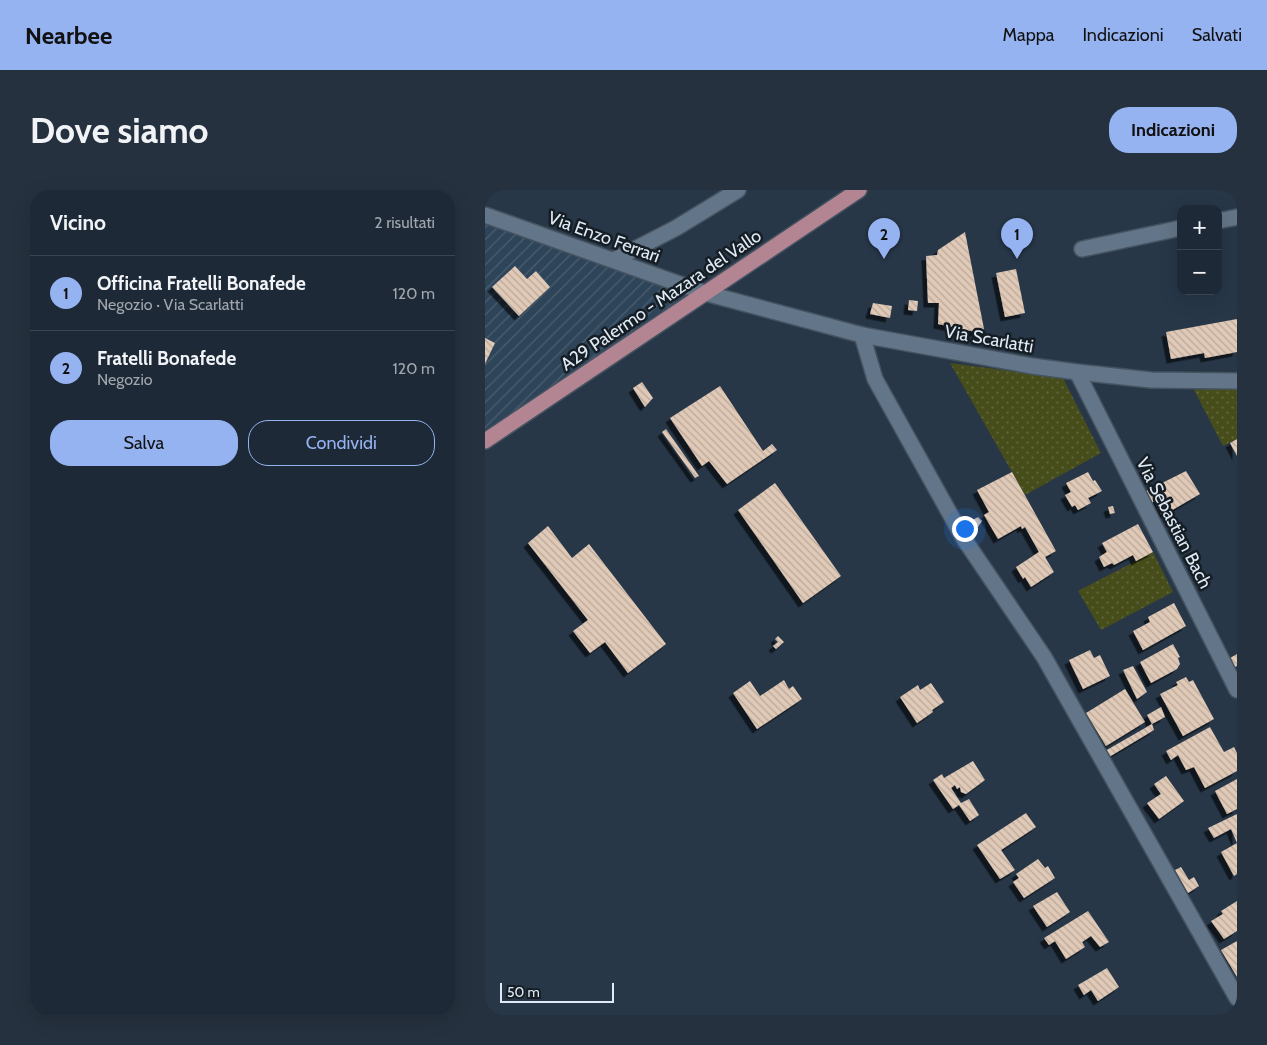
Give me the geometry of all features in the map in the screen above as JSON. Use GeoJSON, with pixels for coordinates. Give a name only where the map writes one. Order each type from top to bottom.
{"type":"FeatureCollection","features":[{"type":"Feature","properties":{"kind":"main road","name":"A29 Palermo - Mazara del Vallo"},"geometry":{"type":"LineString","coordinates":[[485,441],[859,190]]}},
{"type":"Feature","properties":{"kind":"street"},"geometry":{"type":"LineString","coordinates":[[614,260],[676,228],[738,190]]}},
{"type":"Feature","properties":{"kind":"street","name":"Via Enzo Ferrari"},"geometry":{"type":"LineString","coordinates":[[485,214],[705,293],[740,302]]}},
{"type":"Feature","properties":{"kind":"street"},"geometry":{"type":"LineString","coordinates":[[1222,219],[1237,217]]}},
{"type":"Feature","properties":{"kind":"street"},"geometry":{"type":"LineString","coordinates":[[1082,249],[1177,229]]}},
{"type":"Feature","properties":{"kind":"street","name":"Via Scarlatti"},"geometry":{"type":"LineString","coordinates":[[740,302],[862,335],[1032,366],[1151,380],[1237,381]]}},
{"type":"Feature","properties":{"kind":"street"},"geometry":{"type":"LineString","coordinates":[[862,335],[875,379],[964,539],[1044,656],[1237,998]]}},
{"type":"Feature","properties":{"kind":"street","name":"Via Sebastian Bach"},"geometry":{"type":"LineString","coordinates":[[1077,372],[1237,690]]}},
{"type":"Feature","properties":{"kind":"shaded area"},"geometry":{"type":"Polygon","coordinates":[[[485,215],[705,293],[485,441],[485,215]]]}},
{"type":"Feature","properties":{"kind":"green space"},"geometry":{"type":"Polygon","coordinates":[[[950,363],[1063,378],[1101,453],[1025,495],[950,363]]]}},
{"type":"Feature","properties":{"kind":"green space"},"geometry":{"type":"Polygon","coordinates":[[[1237,387],[1237,439],[1223,446],[1194,390],[1237,387]]]}},
{"type":"Feature","properties":{"kind":"green space"},"geometry":{"type":"Polygon","coordinates":[[[1153,552],[1173,592],[1101,630],[1078,591],[1153,552]]]}},
{"type":"Feature","properties":{"kind":"building"},"geometry":{"type":"Polygon","coordinates":[[[965,232],[985,334],[938,324],[939,303],[928,303],[926,256],[937,255],[938,250],[965,232]]]}},
{"type":"Feature","properties":{"kind":"building"},"geometry":{"type":"Polygon","coordinates":[[[515,266],[527,279],[536,271],[550,287],[519,316],[492,287],[515,266]]]}},
{"type":"Feature","properties":{"kind":"building"},"geometry":{"type":"Polygon","coordinates":[[[1016,269],[1025,313],[1005,317],[996,273],[1016,269]]]}},
{"type":"Feature","properties":{"kind":"building"},"geometry":{"type":"Polygon","coordinates":[[[909,300],[918,301],[917,311],[908,310],[909,300]]]}},
{"type":"Feature","properties":{"kind":"building"},"geometry":{"type":"Polygon","coordinates":[[[873,303],[892,306],[890,318],[870,314],[873,303]]]}},
{"type":"Feature","properties":{"kind":"building"},"geometry":{"type":"Polygon","coordinates":[[[1237,319],[1237,352],[1205,358],[1204,353],[1171,359],[1166,332],[1237,319]]]}},
{"type":"Feature","properties":{"kind":"building"},"geometry":{"type":"Polygon","coordinates":[[[485,338],[495,343],[485,364],[485,338]]]}},
{"type":"Feature","properties":{"kind":"building"},"geometry":{"type":"Polygon","coordinates":[[[642,382],[653,398],[645,407],[633,388],[642,382]]]}},
{"type":"Feature","properties":{"kind":"building"},"geometry":{"type":"Polygon","coordinates":[[[720,386],[763,451],[772,444],[777,450],[727,484],[709,461],[702,466],[670,418],[720,386]]]}},
{"type":"Feature","properties":{"kind":"building"},"geometry":{"type":"Polygon","coordinates":[[[666,429],[699,476],[695,478],[662,432],[666,429]]]}},
{"type":"Feature","properties":{"kind":"building"},"geometry":{"type":"Polygon","coordinates":[[[1237,439],[1237,456],[1230,443],[1237,439]]]}},
{"type":"Feature","properties":{"kind":"building"},"geometry":{"type":"Polygon","coordinates":[[[1186,471],[1200,494],[1162,516],[1155,501],[1151,503],[1144,492],[1186,471]]]}},
{"type":"Feature","properties":{"kind":"building"},"geometry":{"type":"Polygon","coordinates":[[[1012,472],[1056,551],[1045,557],[1054,572],[1031,587],[1025,577],[1023,579],[1016,567],[1039,552],[1025,527],[1022,529],[1021,526],[998,539],[984,515],[989,512],[977,490],[1012,472]]]}},
{"type":"Feature","properties":{"kind":"building"},"geometry":{"type":"Polygon","coordinates":[[[1088,472],[1102,491],[1088,498],[1091,503],[1078,510],[1075,505],[1072,507],[1065,495],[1071,492],[1066,483],[1088,472]]]}},
{"type":"Feature","properties":{"kind":"building"},"geometry":{"type":"Polygon","coordinates":[[[775,483],[841,576],[803,603],[738,510],[775,483]]]}},
{"type":"Feature","properties":{"kind":"building"},"geometry":{"type":"Polygon","coordinates":[[[1113,506],[1115,513],[1110,514],[1108,507],[1113,506]]]}},
{"type":"Feature","properties":{"kind":"building"},"geometry":{"type":"Polygon","coordinates":[[[978,517],[982,521],[978,527],[973,528],[969,522],[978,517]]]}},
{"type":"Feature","properties":{"kind":"building"},"geometry":{"type":"Polygon","coordinates":[[[1138,524],[1153,552],[1136,561],[1133,555],[1114,565],[1112,563],[1104,567],[1099,557],[1107,552],[1102,543],[1138,524]]]}},
{"type":"Feature","properties":{"kind":"building"},"geometry":{"type":"Polygon","coordinates":[[[548,526],[572,558],[589,544],[666,644],[628,673],[605,642],[590,653],[573,631],[588,620],[528,543],[548,526]]]}},
{"type":"Feature","properties":{"kind":"building"},"geometry":{"type":"Polygon","coordinates":[[[1174,603],[1186,626],[1143,650],[1133,631],[1150,622],[1148,617],[1174,603]]]}},
{"type":"Feature","properties":{"kind":"building"},"geometry":{"type":"Polygon","coordinates":[[[778,636],[784,642],[776,649],[773,646],[778,642],[775,639],[778,636]]]}},
{"type":"Feature","properties":{"kind":"building"},"geometry":{"type":"Polygon","coordinates":[[[1173,644],[1180,657],[1178,658],[1180,664],[1177,669],[1151,683],[1140,662],[1173,644]]]}},
{"type":"Feature","properties":{"kind":"building"},"geometry":{"type":"Polygon","coordinates":[[[1090,650],[1094,658],[1100,655],[1110,676],[1083,689],[1069,660],[1090,650]]]}},
{"type":"Feature","properties":{"kind":"building"},"geometry":{"type":"Polygon","coordinates":[[[1237,654],[1237,666],[1235,667],[1230,658],[1237,654]]]}},
{"type":"Feature","properties":{"kind":"building"},"geometry":{"type":"Polygon","coordinates":[[[1133,666],[1147,692],[1137,699],[1123,670],[1133,666]]]}},
{"type":"Feature","properties":{"kind":"building"},"geometry":{"type":"Polygon","coordinates":[[[1186,677],[1189,682],[1193,680],[1214,719],[1183,736],[1160,694],[1178,685],[1176,682],[1186,677]]]}},
{"type":"Feature","properties":{"kind":"building"},"geometry":{"type":"Polygon","coordinates":[[[784,680],[789,689],[793,686],[802,699],[757,729],[733,693],[750,681],[760,696],[784,680]]]}},
{"type":"Feature","properties":{"kind":"building"},"geometry":{"type":"Polygon","coordinates":[[[931,683],[944,702],[917,723],[900,697],[918,685],[920,690],[931,683]]]}},
{"type":"Feature","properties":{"kind":"building"},"geometry":{"type":"Polygon","coordinates":[[[1125,689],[1145,722],[1106,746],[1086,713],[1125,689]]]}},
{"type":"Feature","properties":{"kind":"building"},"geometry":{"type":"Polygon","coordinates":[[[1161,707],[1165,717],[1152,724],[1147,715],[1161,707]]]}},
{"type":"Feature","properties":{"kind":"building"},"geometry":{"type":"Polygon","coordinates":[[[1152,724],[1154,730],[1109,757],[1105,751],[1152,724]]]}},
{"type":"Feature","properties":{"kind":"building"},"geometry":{"type":"Polygon","coordinates":[[[1210,727],[1224,752],[1234,747],[1237,753],[1237,771],[1205,788],[1194,767],[1186,770],[1178,755],[1171,760],[1166,751],[1210,727]]]}},
{"type":"Feature","properties":{"kind":"building"},"geometry":{"type":"Polygon","coordinates":[[[973,761],[985,780],[966,794],[961,792],[960,787],[957,789],[955,785],[951,788],[961,803],[969,799],[979,815],[970,821],[959,805],[953,809],[933,780],[942,774],[944,778],[973,761]]]}},
{"type":"Feature","properties":{"kind":"building"},"geometry":{"type":"Polygon","coordinates":[[[1166,776],[1184,801],[1159,819],[1147,803],[1161,794],[1154,784],[1166,776]]]}},
{"type":"Feature","properties":{"kind":"building"},"geometry":{"type":"Polygon","coordinates":[[[1237,779],[1237,809],[1227,814],[1215,791],[1237,779]]]}},
{"type":"Feature","properties":{"kind":"building"},"geometry":{"type":"Polygon","coordinates":[[[1026,813],[1036,827],[1001,850],[1015,870],[1000,879],[977,845],[1026,813]]]}},
{"type":"Feature","properties":{"kind":"building"},"geometry":{"type":"Polygon","coordinates":[[[1237,814],[1237,843],[1231,829],[1214,838],[1208,828],[1237,814]]]}},
{"type":"Feature","properties":{"kind":"building"},"geometry":{"type":"Polygon","coordinates":[[[1237,843],[1237,874],[1234,876],[1221,852],[1237,843]]]}},
{"type":"Feature","properties":{"kind":"building"},"geometry":{"type":"Polygon","coordinates":[[[1038,859],[1045,868],[1048,866],[1055,878],[1024,898],[1013,882],[1019,878],[1016,874],[1038,859]]]}},
{"type":"Feature","properties":{"kind":"building"},"geometry":{"type":"Polygon","coordinates":[[[1181,867],[1189,880],[1194,877],[1199,886],[1188,893],[1175,870],[1181,867]]]}},
{"type":"Feature","properties":{"kind":"building"},"geometry":{"type":"Polygon","coordinates":[[[1057,892],[1070,912],[1047,927],[1033,906],[1057,892]]]}},
{"type":"Feature","properties":{"kind":"building"},"geometry":{"type":"Polygon","coordinates":[[[1237,901],[1237,931],[1224,939],[1211,921],[1223,914],[1221,911],[1237,901]]]}},
{"type":"Feature","properties":{"kind":"building"},"geometry":{"type":"Polygon","coordinates":[[[1088,911],[1109,942],[1100,947],[1091,936],[1082,942],[1085,947],[1066,959],[1055,941],[1049,945],[1044,938],[1088,911]]]}},
{"type":"Feature","properties":{"kind":"building"},"geometry":{"type":"Polygon","coordinates":[[[1237,941],[1237,977],[1221,950],[1237,941]]]}},
{"type":"Feature","properties":{"kind":"building"},"geometry":{"type":"Polygon","coordinates":[[[1107,968],[1119,987],[1098,1001],[1091,990],[1084,995],[1078,985],[1107,968]]]}},
{"type":"Feature","properties":{"kind":"place","name":"Fratelli Bonafede"},"geometry":{"type":"Point","coordinates":[884,259]}},
{"type":"Feature","properties":{"kind":"place","name":"Officina Fratelli Bonafede"},"geometry":{"type":"Point","coordinates":[1017,259]}}]}
